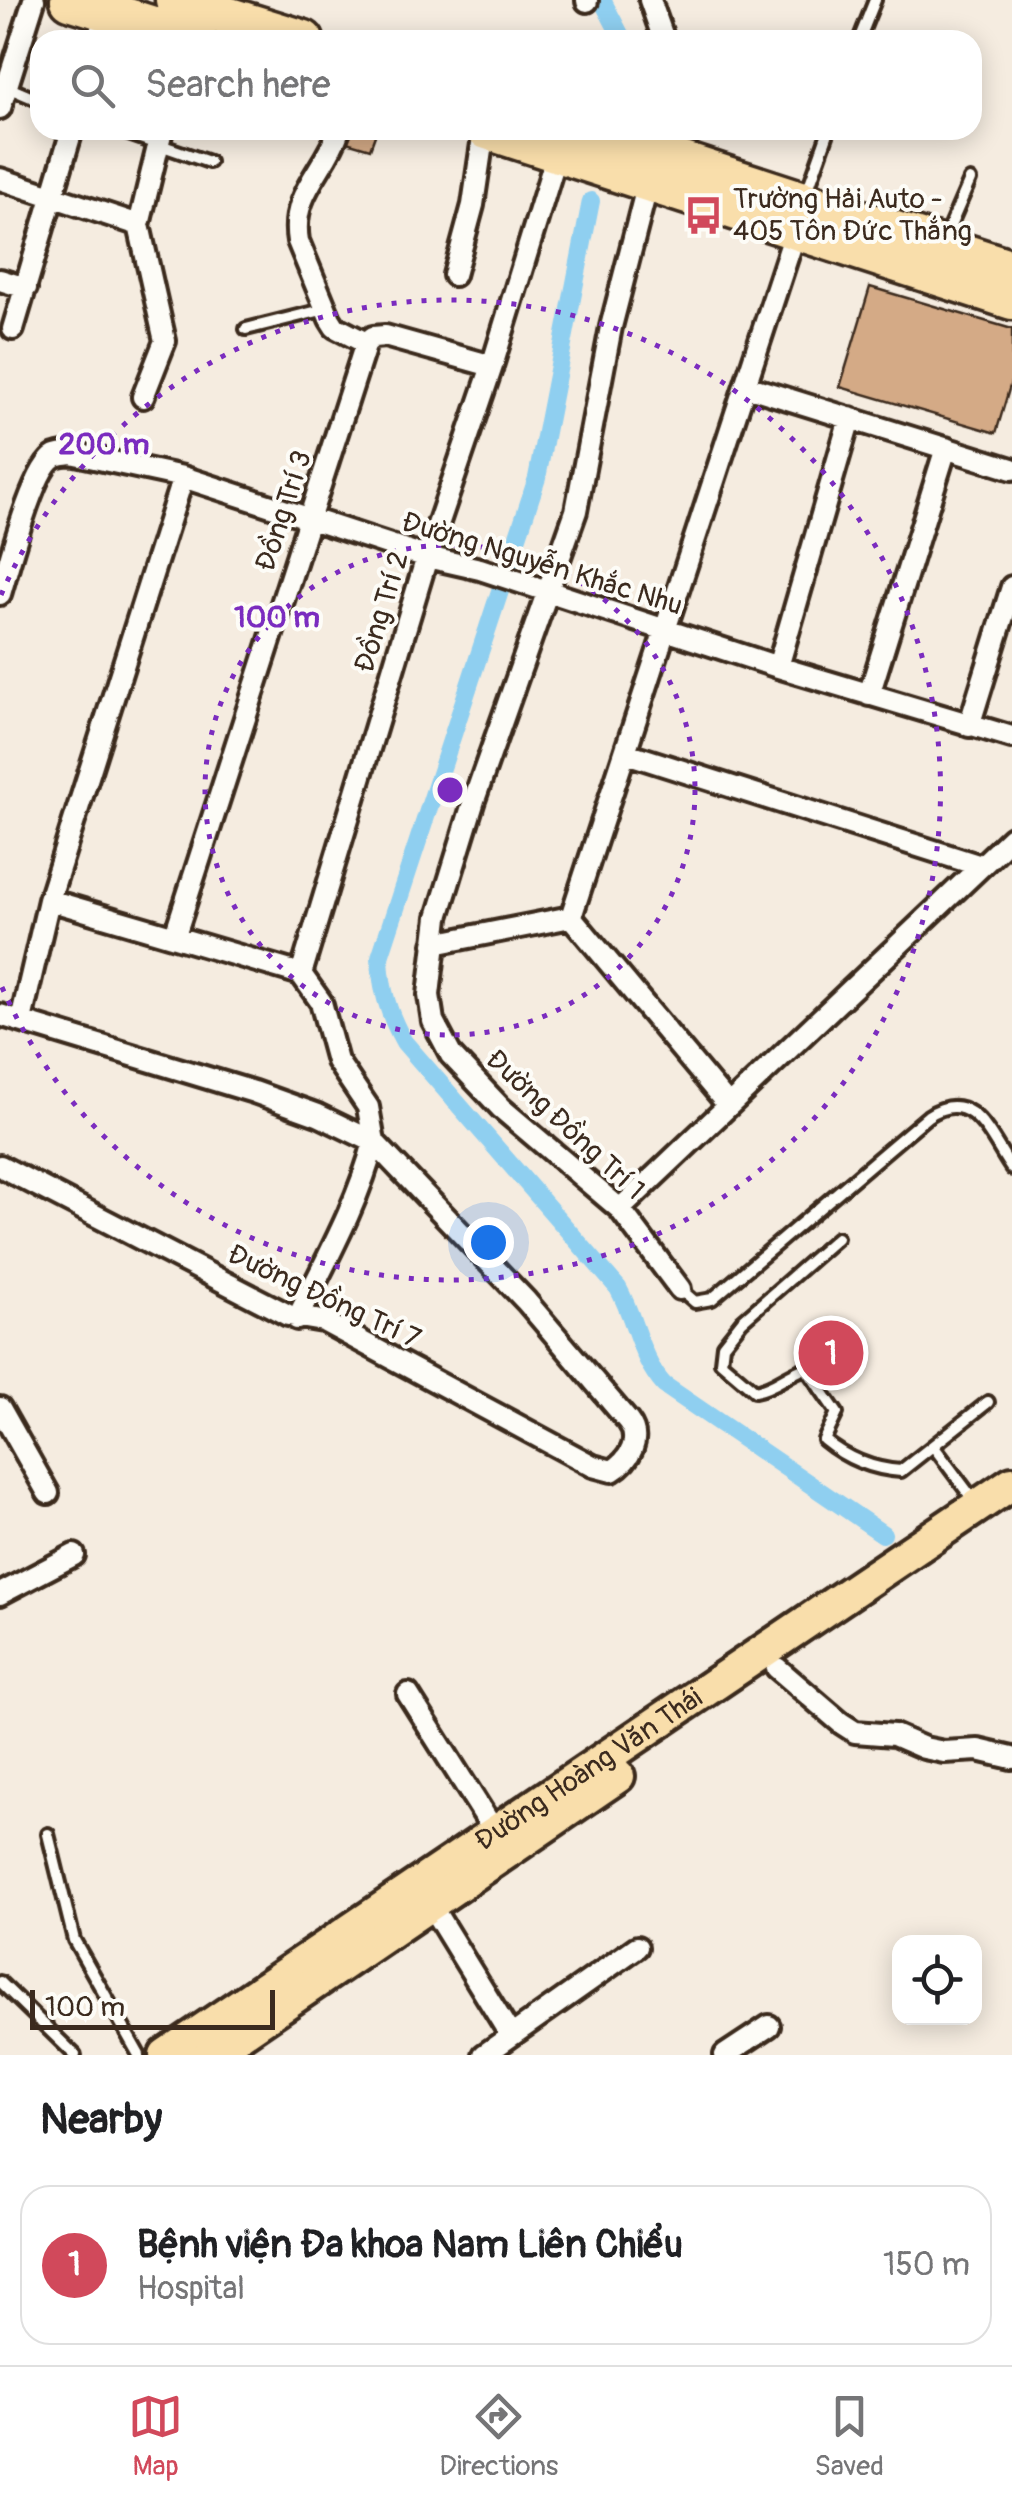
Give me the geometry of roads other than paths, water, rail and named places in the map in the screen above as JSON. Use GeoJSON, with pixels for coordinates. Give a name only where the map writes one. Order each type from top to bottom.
{"type":"FeatureCollection","features":[{"type":"Feature","properties":{"kind":"highway"},"geometry":{"type":"LineString","coordinates":[[70,0],[102,26],[129,30]]}},
{"type":"Feature","properties":{"kind":"highway"},"geometry":{"type":"LineString","coordinates":[[176,0],[251,11],[286,30]]}},
{"type":"Feature","properties":{"kind":"highway"},"geometry":{"type":"LineString","coordinates":[[572,142],[659,156],[800,217],[1012,300]]}},
{"type":"Feature","properties":{"kind":"highway"},"geometry":{"type":"LineString","coordinates":[[800,217],[942,246],[1012,269]]}},
{"type":"Feature","properties":{"kind":"main road","name":"Đường Hoàng Văn Thái"},"geometry":{"type":"LineString","coordinates":[[188,2052],[430,1904],[777,1668],[997,1502]]}},
{"type":"Feature","properties":{"kind":"main road","name":"Đường Hoàng Văn Thái"},"geometry":{"type":"LineString","coordinates":[[188,2052],[495,1832],[997,1502]]}},
{"type":"Feature","properties":{"kind":"street"},"geometry":{"type":"LineString","coordinates":[[3,97],[34,0]]}},
{"type":"Feature","properties":{"kind":"street"},"geometry":{"type":"LineString","coordinates":[[650,0],[660,30]]}},
{"type":"Feature","properties":{"kind":"street"},"geometry":{"type":"LineString","coordinates":[[14,329],[69,140]]}},
{"type":"Feature","properties":{"kind":"street"},"geometry":{"type":"LineString","coordinates":[[143,396],[165,340],[139,225],[160,140]]}},
{"type":"Feature","properties":{"kind":"street"},"geometry":{"type":"LineString","coordinates":[[335,140],[300,201],[296,228],[335,328],[366,343],[385,336],[492,366]]}},
{"type":"Feature","properties":{"kind":"street"},"geometry":{"type":"LineString","coordinates":[[454,275],[473,205],[484,140]]}},
{"type":"Feature","properties":{"kind":"street","name":"Đồng Trí 2"},"geometry":{"type":"LineString","coordinates":[[300,974],[427,558],[572,142]]}},
{"type":"Feature","properties":{"kind":"street","name":"Đường Đồng Trí 1"},"geometry":{"type":"LineString","coordinates":[[659,156],[611,327],[576,511],[542,590],[474,800],[438,917],[429,984],[433,1022],[452,1055],[501,1108],[620,1209],[680,1290]]}},
{"type":"Feature","properties":{"kind":"street"},"geometry":{"type":"LineString","coordinates":[[0,179],[139,225]]}},
{"type":"Feature","properties":{"kind":"street"},"geometry":{"type":"LineString","coordinates":[[571,916],[800,217]]}},
{"type":"Feature","properties":{"kind":"street"},"geometry":{"type":"LineString","coordinates":[[0,280],[26,288]]}},
{"type":"Feature","properties":{"kind":"street","name":"Đồng Trí 3"},"geometry":{"type":"LineString","coordinates":[[175,935],[366,343]]}},
{"type":"Feature","properties":{"kind":"street"},"geometry":{"type":"LineString","coordinates":[[746,386],[1012,468]]}},
{"type":"Feature","properties":{"kind":"street"},"geometry":{"type":"LineString","coordinates":[[778,667],[850,418]]}},
{"type":"Feature","properties":{"kind":"street"},"geometry":{"type":"LineString","coordinates":[[868,695],[946,448]]}},
{"type":"Feature","properties":{"kind":"street","name":"Đường Nguyễn Khắc Nhu"},"geometry":{"type":"LineString","coordinates":[[0,594],[30,498],[43,470],[54,457],[71,453],[183,477],[427,558],[480,569],[778,667],[1012,737]]}},
{"type":"Feature","properties":{"kind":"street"},"geometry":{"type":"LineString","coordinates":[[22,1020],[49,900],[183,477]]}},
{"type":"Feature","properties":{"kind":"street"},"geometry":{"type":"LineString","coordinates":[[969,726],[1012,588]]}},
{"type":"Feature","properties":{"kind":"street"},"geometry":{"type":"LineString","coordinates":[[626,753],[981,866]]}},
{"type":"Feature","properties":{"kind":"street"},"geometry":{"type":"LineString","coordinates":[[620,1209],[1012,837]]}},
{"type":"Feature","properties":{"kind":"street"},"geometry":{"type":"LineString","coordinates":[[49,900],[300,974],[321,1002],[337,1061],[368,1107],[374,1142],[332,1248],[297,1319]]}},
{"type":"Feature","properties":{"kind":"street"},"geometry":{"type":"LineString","coordinates":[[434,944],[571,916]]}},
{"type":"Feature","properties":{"kind":"street"},"geometry":{"type":"LineString","coordinates":[[571,916],[728,1106]]}},
{"type":"Feature","properties":{"kind":"street"},"geometry":{"type":"LineString","coordinates":[[0,1015],[254,1092],[318,1115],[374,1142]]}},
{"type":"Feature","properties":{"kind":"street","name":"Đường Đồng Trí 7"},"geometry":{"type":"LineString","coordinates":[[0,1166],[297,1319],[322,1321],[593,1466],[612,1471],[630,1455],[634,1429],[526,1300],[374,1142]]}},
{"type":"Feature","properties":{"kind":"street"},"geometry":{"type":"LineString","coordinates":[[0,1408],[48,1493]]}},
{"type":"Feature","properties":{"kind":"street"},"geometry":{"type":"LineString","coordinates":[[0,1594],[74,1555]]}},
{"type":"Feature","properties":{"kind":"street"},"geometry":{"type":"LineString","coordinates":[[777,1668],[840,1724],[855,1732],[894,1735],[944,1752],[978,1750],[1012,1758]]}},
{"type":"Feature","properties":{"kind":"street"},"geometry":{"type":"LineString","coordinates":[[408,1694],[495,1832]]}},
{"type":"Feature","properties":{"kind":"street"},"geometry":{"type":"LineString","coordinates":[[430,1904],[511,2036]]}},
{"type":"Feature","properties":{"kind":"street"},"geometry":{"type":"LineString","coordinates":[[484,2055],[637,1946]]}},
{"type":"Feature","properties":{"kind":"street"},"geometry":{"type":"LineString","coordinates":[[725,2055],[768,2026]]}},
{"type":"Feature","properties":{"kind":"lane"},"geometry":{"type":"LineString","coordinates":[[863,30],[875,0]]}},
{"type":"Feature","properties":{"kind":"lane"},"geometry":{"type":"LineString","coordinates":[[3,97],[30,100]]}},
{"type":"Feature","properties":{"kind":"lane"},"geometry":{"type":"LineString","coordinates":[[164,140],[209,162]]}},
{"type":"Feature","properties":{"kind":"lane"},"geometry":{"type":"LineString","coordinates":[[800,217],[825,140]]}},
{"type":"Feature","properties":{"kind":"lane"},"geometry":{"type":"LineString","coordinates":[[942,246],[970,180]]}},
{"type":"Feature","properties":{"kind":"lane"},"geometry":{"type":"LineString","coordinates":[[246,329],[326,309]]}},
{"type":"Feature","properties":{"kind":"lane"},"geometry":{"type":"LineString","coordinates":[[680,1290],[695,1302],[712,1299],[928,1116],[946,1105],[961,1106],[974,1114],[1012,1170]]}},
{"type":"Feature","properties":{"kind":"lane"},"geometry":{"type":"LineString","coordinates":[[837,1238],[742,1320],[723,1345],[722,1362],[755,1391],[806,1368],[837,1412],[824,1440],[874,1470],[900,1471],[988,1402]]}},
{"type":"Feature","properties":{"kind":"lane"},"geometry":{"type":"LineString","coordinates":[[934,1447],[997,1502]]}},
{"type":"Feature","properties":{"kind":"lane"},"geometry":{"type":"LineString","coordinates":[[48,1834],[74,1940],[138,2055]]}},
{"type":"Feature","properties":{"kind":"lane"},"geometry":{"type":"LineString","coordinates":[[0,1982],[76,2055]]}},
{"type":"Feature","properties":{"kind":"waterway"},"geometry":{"type":"LineString","coordinates":[[602,0],[618,30]]}},
{"type":"Feature","properties":{"kind":"waterway"},"geometry":{"type":"LineString","coordinates":[[591,201],[537,478],[380,957],[384,990],[404,1042],[618,1288],[649,1363],[664,1385],[883,1534]]}},
{"type":"Feature","properties":{"kind":"place","name":"Trường Hải Auto - 405 Tôn Đức Thắng"},"geometry":{"type":"Point","coordinates":[703,215]}},
{"type":"Feature","properties":{"kind":"place","name":"Bệnh viện Đa khoa Nam Liên Chiểu"},"geometry":{"type":"Point","coordinates":[831,1353]}}]}
